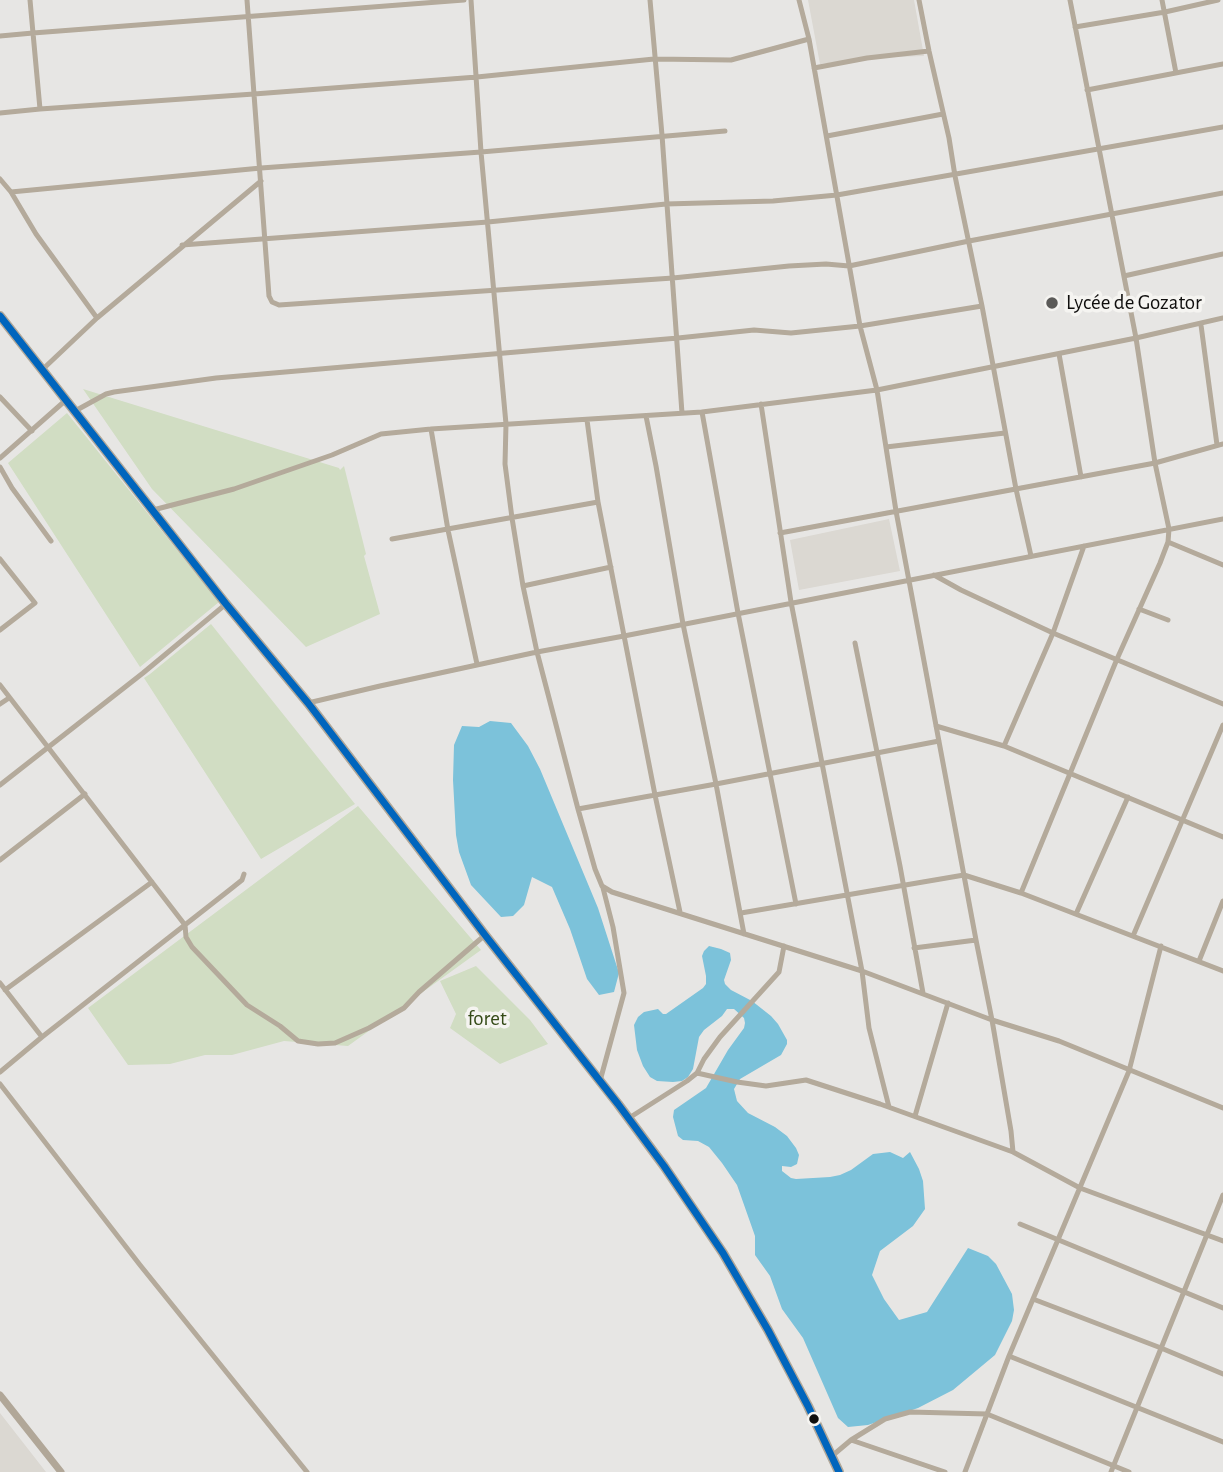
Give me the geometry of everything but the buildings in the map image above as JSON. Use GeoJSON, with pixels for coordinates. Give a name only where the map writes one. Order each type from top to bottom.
{"type":"FeatureCollection","features":[{"type":"Feature","properties":{"kind":"highway"},"geometry":{"type":"LineString","coordinates":[[0,316],[226,604],[308,703],[629,1118],[687,1199],[743,1286],[786,1364],[839,1472]]}},
{"type":"Feature","properties":{"kind":"street"},"geometry":{"type":"LineString","coordinates":[[30,0],[40,109]]}},
{"type":"Feature","properties":{"kind":"street"},"geometry":{"type":"LineString","coordinates":[[247,0],[269,296],[272,302],[279,305],[673,278],[789,266],[849,266],[1223,193]]}},
{"type":"Feature","properties":{"kind":"street"},"geometry":{"type":"LineString","coordinates":[[0,36],[464,0]]}},
{"type":"Feature","properties":{"kind":"street"},"geometry":{"type":"LineString","coordinates":[[471,0],[481,152],[506,424],[505,464],[512,518],[537,652],[578,809],[613,927],[624,993],[600,1081]]}},
{"type":"Feature","properties":{"kind":"street"},"geometry":{"type":"LineString","coordinates":[[650,0],[682,413]]}},
{"type":"Feature","properties":{"kind":"street"},"geometry":{"type":"LineString","coordinates":[[799,0],[809,39],[860,326],[877,390],[896,511],[992,1020],[1013,1152]]}},
{"type":"Feature","properties":{"kind":"street"},"geometry":{"type":"LineString","coordinates":[[919,0],[949,138],[1031,556]]}},
{"type":"Feature","properties":{"kind":"street"},"geometry":{"type":"LineString","coordinates":[[1021,893],[1168,542],[1169,529],[1155,463],[1136,338],[1070,0]]}},
{"type":"Feature","properties":{"kind":"street"},"geometry":{"type":"LineString","coordinates":[[1162,0],[1176,73]]}},
{"type":"Feature","properties":{"kind":"street"},"geometry":{"type":"LineString","coordinates":[[1075,26],[1165,12],[1218,0]]}},
{"type":"Feature","properties":{"kind":"street"},"geometry":{"type":"LineString","coordinates":[[0,113],[477,76],[654,59],[731,60],[809,39]]}},
{"type":"Feature","properties":{"kind":"street"},"geometry":{"type":"LineString","coordinates":[[814,68],[867,58],[929,51]]}},
{"type":"Feature","properties":{"kind":"street"},"geometry":{"type":"LineString","coordinates":[[1087,90],[1223,64]]}},
{"type":"Feature","properties":{"kind":"street"},"geometry":{"type":"LineString","coordinates":[[827,136],[943,114]]}},
{"type":"Feature","properties":{"kind":"street"},"geometry":{"type":"LineString","coordinates":[[183,245],[488,222],[666,204],[773,201],[837,195],[1223,127]]}},
{"type":"Feature","properties":{"kind":"street"},"geometry":{"type":"LineString","coordinates":[[11,192],[261,168],[725,131]]}},
{"type":"Feature","properties":{"kind":"street"},"geometry":{"type":"LineString","coordinates":[[0,179],[97,318]]}},
{"type":"Feature","properties":{"kind":"street"},"geometry":{"type":"LineString","coordinates":[[43,369],[97,318],[261,181]]}},
{"type":"Feature","properties":{"kind":"street"},"geometry":{"type":"LineString","coordinates":[[1124,276],[1223,254]]}},
{"type":"Feature","properties":{"kind":"street"},"geometry":{"type":"LineString","coordinates":[[75,411],[106,394],[144,386],[754,330],[791,333],[860,326],[982,306]]}},
{"type":"Feature","properties":{"kind":"street"},"geometry":{"type":"LineString","coordinates":[[152,510],[234,489],[332,455],[381,434],[702,412],[877,390],[1201,325],[1223,318]]}},
{"type":"Feature","properties":{"kind":"street"},"geometry":{"type":"LineString","coordinates":[[780,533],[1155,463],[1220,445],[1201,325]]}},
{"type":"Feature","properties":{"kind":"street"},"geometry":{"type":"LineString","coordinates":[[1059,354],[1081,477]]}},
{"type":"Feature","properties":{"kind":"street"},"geometry":{"type":"LineString","coordinates":[[0,397],[32,431]]}},
{"type":"Feature","properties":{"kind":"street"},"geometry":{"type":"LineString","coordinates":[[0,458],[66,400]]}},
{"type":"Feature","properties":{"kind":"street"},"geometry":{"type":"LineString","coordinates":[[761,404],[791,602],[862,971],[869,1028],[888,1107]]}},
{"type":"Feature","properties":{"kind":"street"},"geometry":{"type":"LineString","coordinates":[[702,412],[738,613],[796,904]]}},
{"type":"Feature","properties":{"kind":"street"},"geometry":{"type":"LineString","coordinates":[[646,416],[683,624],[744,934]]}},
{"type":"Feature","properties":{"kind":"street"},"geometry":{"type":"LineString","coordinates":[[587,420],[598,502],[655,795],[681,912]]}},
{"type":"Feature","properties":{"kind":"street"},"geometry":{"type":"LineString","coordinates":[[431,429],[477,664]]}},
{"type":"Feature","properties":{"kind":"street"},"geometry":{"type":"LineString","coordinates":[[886,447],[1005,433]]}},
{"type":"Feature","properties":{"kind":"street"},"geometry":{"type":"LineString","coordinates":[[0,467],[51,541]]}},
{"type":"Feature","properties":{"kind":"street"},"geometry":{"type":"LineString","coordinates":[[392,539],[598,502]]}},
{"type":"Feature","properties":{"kind":"street"},"geometry":{"type":"LineString","coordinates":[[308,703],[477,664],[1223,519]]}},
{"type":"Feature","properties":{"kind":"street"},"geometry":{"type":"LineString","coordinates":[[1168,542],[1223,565]]}},
{"type":"Feature","properties":{"kind":"street"},"geometry":{"type":"LineString","coordinates":[[1004,747],[1053,634],[1084,546]]}},
{"type":"Feature","properties":{"kind":"street"},"geometry":{"type":"LineString","coordinates":[[0,559],[35,603],[0,630]]}},
{"type":"Feature","properties":{"kind":"street"},"geometry":{"type":"LineString","coordinates":[[523,586],[611,567]]}},
{"type":"Feature","properties":{"kind":"street"},"geometry":{"type":"LineString","coordinates":[[934,575],[1053,634],[1223,704]]}},
{"type":"Feature","properties":{"kind":"street"},"geometry":{"type":"LineString","coordinates":[[0,785],[226,604]]}},
{"type":"Feature","properties":{"kind":"street"},"geometry":{"type":"LineString","coordinates":[[1139,609],[1168,620]]}},
{"type":"Feature","properties":{"kind":"street"},"geometry":{"type":"LineString","coordinates":[[855,643],[922,993]]}},
{"type":"Feature","properties":{"kind":"street"},"geometry":{"type":"LineString","coordinates":[[0,685],[185,925],[188,942],[247,1005],[298,1041],[335,1043],[400,1011],[485,935]]}},
{"type":"Feature","properties":{"kind":"street"},"geometry":{"type":"LineString","coordinates":[[0,704],[9,698]]}},
{"type":"Feature","properties":{"kind":"street"},"geometry":{"type":"LineString","coordinates":[[1133,936],[1223,725]]}},
{"type":"Feature","properties":{"kind":"street"},"geometry":{"type":"LineString","coordinates":[[936,726],[1004,747],[1223,837]]}},
{"type":"Feature","properties":{"kind":"street"},"geometry":{"type":"LineString","coordinates":[[578,809],[939,741]]}},
{"type":"Feature","properties":{"kind":"street"},"geometry":{"type":"LineString","coordinates":[[0,860],[85,793]]}},
{"type":"Feature","properties":{"kind":"street"},"geometry":{"type":"LineString","coordinates":[[1076,914],[1128,797]]}},
{"type":"Feature","properties":{"kind":"street"},"geometry":{"type":"LineString","coordinates":[[0,1072],[242,880],[244,874]]}},
{"type":"Feature","properties":{"kind":"street"},"geometry":{"type":"LineString","coordinates":[[741,913],[964,875],[1021,893],[1223,971]]}},
{"type":"Feature","properties":{"kind":"street"},"geometry":{"type":"LineString","coordinates":[[5,990],[152,881]]}},
{"type":"Feature","properties":{"kind":"street"},"geometry":{"type":"LineString","coordinates":[[603,888],[862,971],[992,1020],[1059,1041],[1223,1108]]}},
{"type":"Feature","properties":{"kind":"street"},"geometry":{"type":"LineString","coordinates":[[1199,961],[1223,901]]}},
{"type":"Feature","properties":{"kind":"street"},"geometry":{"type":"LineString","coordinates":[[914,948],[976,940]]}},
{"type":"Feature","properties":{"kind":"street"},"geometry":{"type":"LineString","coordinates":[[629,1118],[697,1073],[720,1037],[779,972],[784,946]]}},
{"type":"Feature","properties":{"kind":"street"},"geometry":{"type":"LineString","coordinates":[[965,1472],[1009,1356],[1129,1071],[1161,946]]}},
{"type":"Feature","properties":{"kind":"street"},"geometry":{"type":"LineString","coordinates":[[0,983],[42,1037]]}},
{"type":"Feature","properties":{"kind":"street"},"geometry":{"type":"LineString","coordinates":[[915,1116],[948,1003]]}},
{"type":"Feature","properties":{"kind":"street"},"geometry":{"type":"LineString","coordinates":[[697,1073],[766,1086],[806,1080],[1013,1152],[1080,1188],[1223,1241]]}},
{"type":"Feature","properties":{"kind":"street"},"geometry":{"type":"LineString","coordinates":[[0,1084],[148,1275],[307,1472]]}},
{"type":"Feature","properties":{"kind":"street"},"geometry":{"type":"LineString","coordinates":[[1113,1469],[1223,1195]]}},
{"type":"Feature","properties":{"kind":"street"},"geometry":{"type":"LineString","coordinates":[[1020,1224],[1223,1308]]}},
{"type":"Feature","properties":{"kind":"street"},"geometry":{"type":"LineString","coordinates":[[1033,1299],[1223,1374]]}},
{"type":"Feature","properties":{"kind":"street"},"geometry":{"type":"LineString","coordinates":[[1009,1356],[1223,1441]]}},
{"type":"Feature","properties":{"kind":"street"},"geometry":{"type":"LineString","coordinates":[[0,1395],[61,1472]]}},
{"type":"Feature","properties":{"kind":"street"},"geometry":{"type":"LineString","coordinates":[[832,1456],[851,1440],[885,1419],[910,1412],[987,1414],[1113,1469],[1129,1472]]}},
{"type":"Feature","properties":{"kind":"street"},"geometry":{"type":"LineString","coordinates":[[851,1440],[945,1472]]}},
{"type":"Feature","properties":{"kind":"shaded area"},"geometry":{"type":"Polygon","coordinates":[[[808,0],[914,0],[924,56],[867,58],[820,64],[808,0]]]}},
{"type":"Feature","properties":{"kind":"shaded area"},"geometry":{"type":"Polygon","coordinates":[[[889,519],[900,571],[799,590],[790,540],[889,519]]]}},
{"type":"Feature","properties":{"kind":"shaded area"},"geometry":{"type":"Polygon","coordinates":[[[0,1413],[46,1472],[0,1472],[0,1413]]]}},
{"type":"Feature","properties":{"kind":"green space"},"geometry":{"type":"Polygon","coordinates":[[[83,389],[340,470],[344,466],[380,614],[306,647],[152,489],[83,389]]]}},
{"type":"Feature","properties":{"kind":"green space"},"geometry":{"type":"Polygon","coordinates":[[[67,413],[219,602],[140,667],[8,463],[67,413]]]}},
{"type":"Feature","properties":{"kind":"green space"},"geometry":{"type":"Polygon","coordinates":[[[211,624],[355,804],[261,859],[144,678],[211,624]]]}},
{"type":"Feature","properties":{"kind":"green space"},"geometry":{"type":"Polygon","coordinates":[[[358,806],[481,950],[348,1046],[284,1041],[232,1055],[205,1055],[170,1064],[128,1065],[88,1008],[358,806]]]}},
{"type":"Feature","properties":{"kind":"green space","name":"foret"},"geometry":{"type":"Polygon","coordinates":[[[476,966],[530,1020],[548,1044],[500,1064],[450,1028],[456,1014],[440,981],[476,966]]]}},
{"type":"Feature","properties":{"kind":"water"},"geometry":{"type":"Polygon","coordinates":[[[490,721],[511,723],[528,746],[540,769],[598,908],[619,973],[614,992],[599,995],[587,979],[552,887],[532,877],[524,905],[513,916],[501,917],[471,885],[456,835],[454,745],[462,726],[479,727],[490,721]]]}},
{"type":"Feature","properties":{"kind":"water"},"geometry":{"type":"Polygon","coordinates":[[[709,946],[730,953],[731,960],[725,984],[771,1016],[787,1040],[781,1055],[740,1079],[734,1089],[737,1101],[748,1113],[775,1127],[787,1136],[796,1148],[799,1155],[797,1164],[791,1167],[782,1166],[782,1171],[796,1179],[830,1177],[851,1170],[873,1154],[890,1152],[903,1158],[910,1152],[919,1169],[923,1181],[925,1209],[913,1226],[880,1251],[872,1275],[899,1320],[927,1312],[968,1248],[988,1256],[996,1264],[1012,1294],[1012,1321],[995,1355],[953,1390],[918,1408],[868,1425],[848,1427],[838,1418],[803,1338],[782,1309],[770,1276],[755,1255],[755,1236],[737,1185],[709,1147],[678,1136],[674,1110],[706,1088],[744,1028],[744,1018],[734,1009],[727,1009],[704,1030],[699,1037],[693,1069],[682,1081],[657,1081],[650,1077],[643,1066],[637,1050],[634,1025],[638,1017],[644,1012],[658,1009],[666,1014],[703,988],[706,976],[702,956],[709,946]]]}},
{"type":"Feature","properties":{"kind":"transit line"},"geometry":{"type":"LineString","coordinates":[[0,316],[226,604],[308,703],[664,1166],[723,1253],[768,1330],[839,1472]]}},
{"type":"Feature","properties":{"kind":"place","name":"Lycée de Gozator"},"geometry":{"type":"Point","coordinates":[1052,303]}}]}
